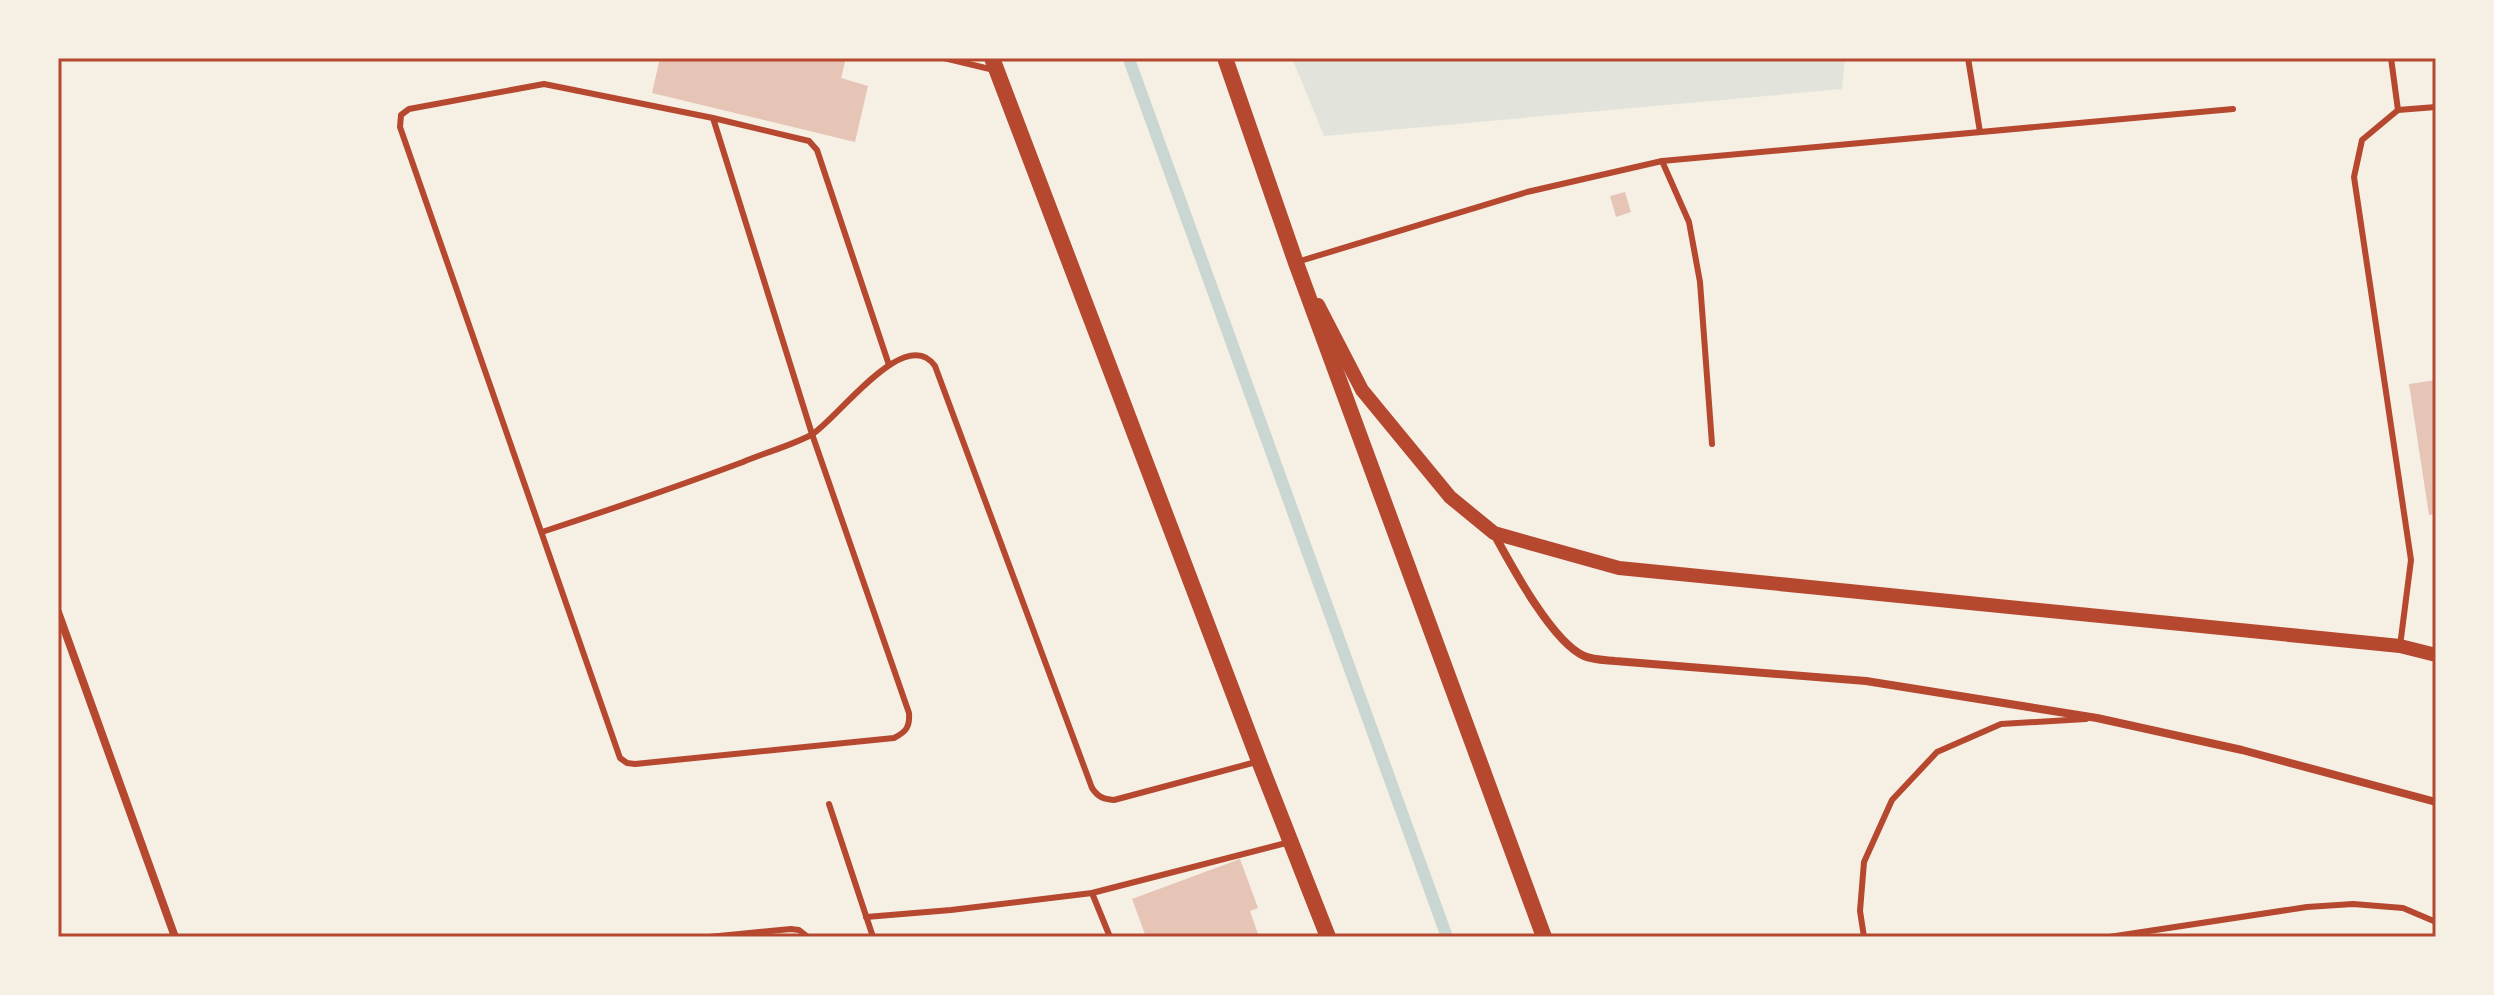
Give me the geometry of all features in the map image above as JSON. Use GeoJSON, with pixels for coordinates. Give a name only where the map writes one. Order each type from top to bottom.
{"type":"FeatureCollection","features":[{"type":"Feature","properties":{"kind":"main road"},"geometry":{"type":"LineString","coordinates":[[1225,58],[1296,263],[1544,937]]}},
{"type":"Feature","properties":{"kind":"main road"},"geometry":{"type":"LineString","coordinates":[[995,64],[1328,937]]}},
{"type":"Feature","properties":{"kind":"street"},"geometry":{"type":"LineString","coordinates":[[1296,263],[1362,390],[1450,497],[1494,533],[1525,590],[1566,642],[1584,656],[1866,681],[2097,718],[2242,750],[2436,802]]}},
{"type":"Feature","properties":{"kind":"street"},"geometry":{"type":"LineString","coordinates":[[1494,533],[1619,568],[2400,646],[2436,655]]}},
{"type":"Feature","properties":{"kind":"street"},"geometry":{"type":"LineString","coordinates":[[58,612],[175,937]]}},
{"type":"Feature","properties":{"kind":"lane"},"geometry":{"type":"LineString","coordinates":[[944,58],[995,64]]}},
{"type":"Feature","properties":{"kind":"lane"},"geometry":{"type":"LineString","coordinates":[[1968,58],[1980,132]]}},
{"type":"Feature","properties":{"kind":"lane"},"geometry":{"type":"LineString","coordinates":[[2391,58],[2398,110]]}},
{"type":"Feature","properties":{"kind":"lane"},"geometry":{"type":"LineString","coordinates":[[713,118],[812,434],[909,713],[910,724],[904,733],[894,738],[627,763],[616,751],[400,127],[401,115],[409,109],[544,84],[713,118],[803,139],[814,145],[889,365]]}},
{"type":"Feature","properties":{"kind":"lane"},"geometry":{"type":"LineString","coordinates":[[2400,646],[2411,560],[2354,177],[2362,140],[2398,110],[2436,107]]}},
{"type":"Feature","properties":{"kind":"lane"},"geometry":{"type":"LineString","coordinates":[[1296,263],[1527,192],[1662,161],[2233,109]]}},
{"type":"Feature","properties":{"kind":"lane"},"geometry":{"type":"LineString","coordinates":[[1662,161],[1689,222],[1700,282],[1712,444]]}},
{"type":"Feature","properties":{"kind":"lane"},"geometry":{"type":"LineString","coordinates":[[542,532],[680,486],[812,434],[889,365],[921,355],[930,359],[935,366],[1097,796],[1114,800],[1259,761]]}},
{"type":"Feature","properties":{"kind":"lane"},"geometry":{"type":"LineString","coordinates":[[1864,937],[1860,911],[1864,862],[1892,800],[1937,752],[2001,724],[2097,718]]}},
{"type":"Feature","properties":{"kind":"lane"},"geometry":{"type":"LineString","coordinates":[[829,804],[873,937]]}},
{"type":"Feature","properties":{"kind":"lane"},"geometry":{"type":"LineString","coordinates":[[866,917],[1092,893],[1290,842]]}},
{"type":"Feature","properties":{"kind":"lane"},"geometry":{"type":"LineString","coordinates":[[1092,893],[1110,937]]}},
{"type":"Feature","properties":{"kind":"lane"},"geometry":{"type":"LineString","coordinates":[[2114,937],[2307,907],[2353,904],[2403,908],[2436,922]]}},
{"type":"Feature","properties":{"kind":"lane"},"geometry":{"type":"LineString","coordinates":[[709,937],[791,929],[799,930],[808,937]]}},
{"type":"Feature","properties":{"kind":"shaded area"},"geometry":{"type":"Polygon","coordinates":[[[1292,58],[1845,58],[1842,89],[1324,136],[1292,58]]]}},
{"type":"Feature","properties":{"kind":"building"},"geometry":{"type":"Polygon","coordinates":[[[660,58],[846,58],[841,78],[868,86],[855,142],[652,93],[660,58]]]}},
{"type":"Feature","properties":{"kind":"building"},"geometry":{"type":"Polygon","coordinates":[[[1625,192],[1631,212],[1616,217],[1610,196],[1625,192]]]}},
{"type":"Feature","properties":{"kind":"building"},"geometry":{"type":"Polygon","coordinates":[[[2436,380],[2436,514],[2429,515],[2409,384],[2436,380]]]}},
{"type":"Feature","properties":{"kind":"building"},"geometry":{"type":"Polygon","coordinates":[[[1240,859],[1258,908],[1250,911],[1259,937],[1146,937],[1132,899],[1240,859]]]}},
{"type":"Feature","properties":{"kind":"waterway"},"geometry":{"type":"LineString","coordinates":[[1130,62],[1447,937]]}}]}
